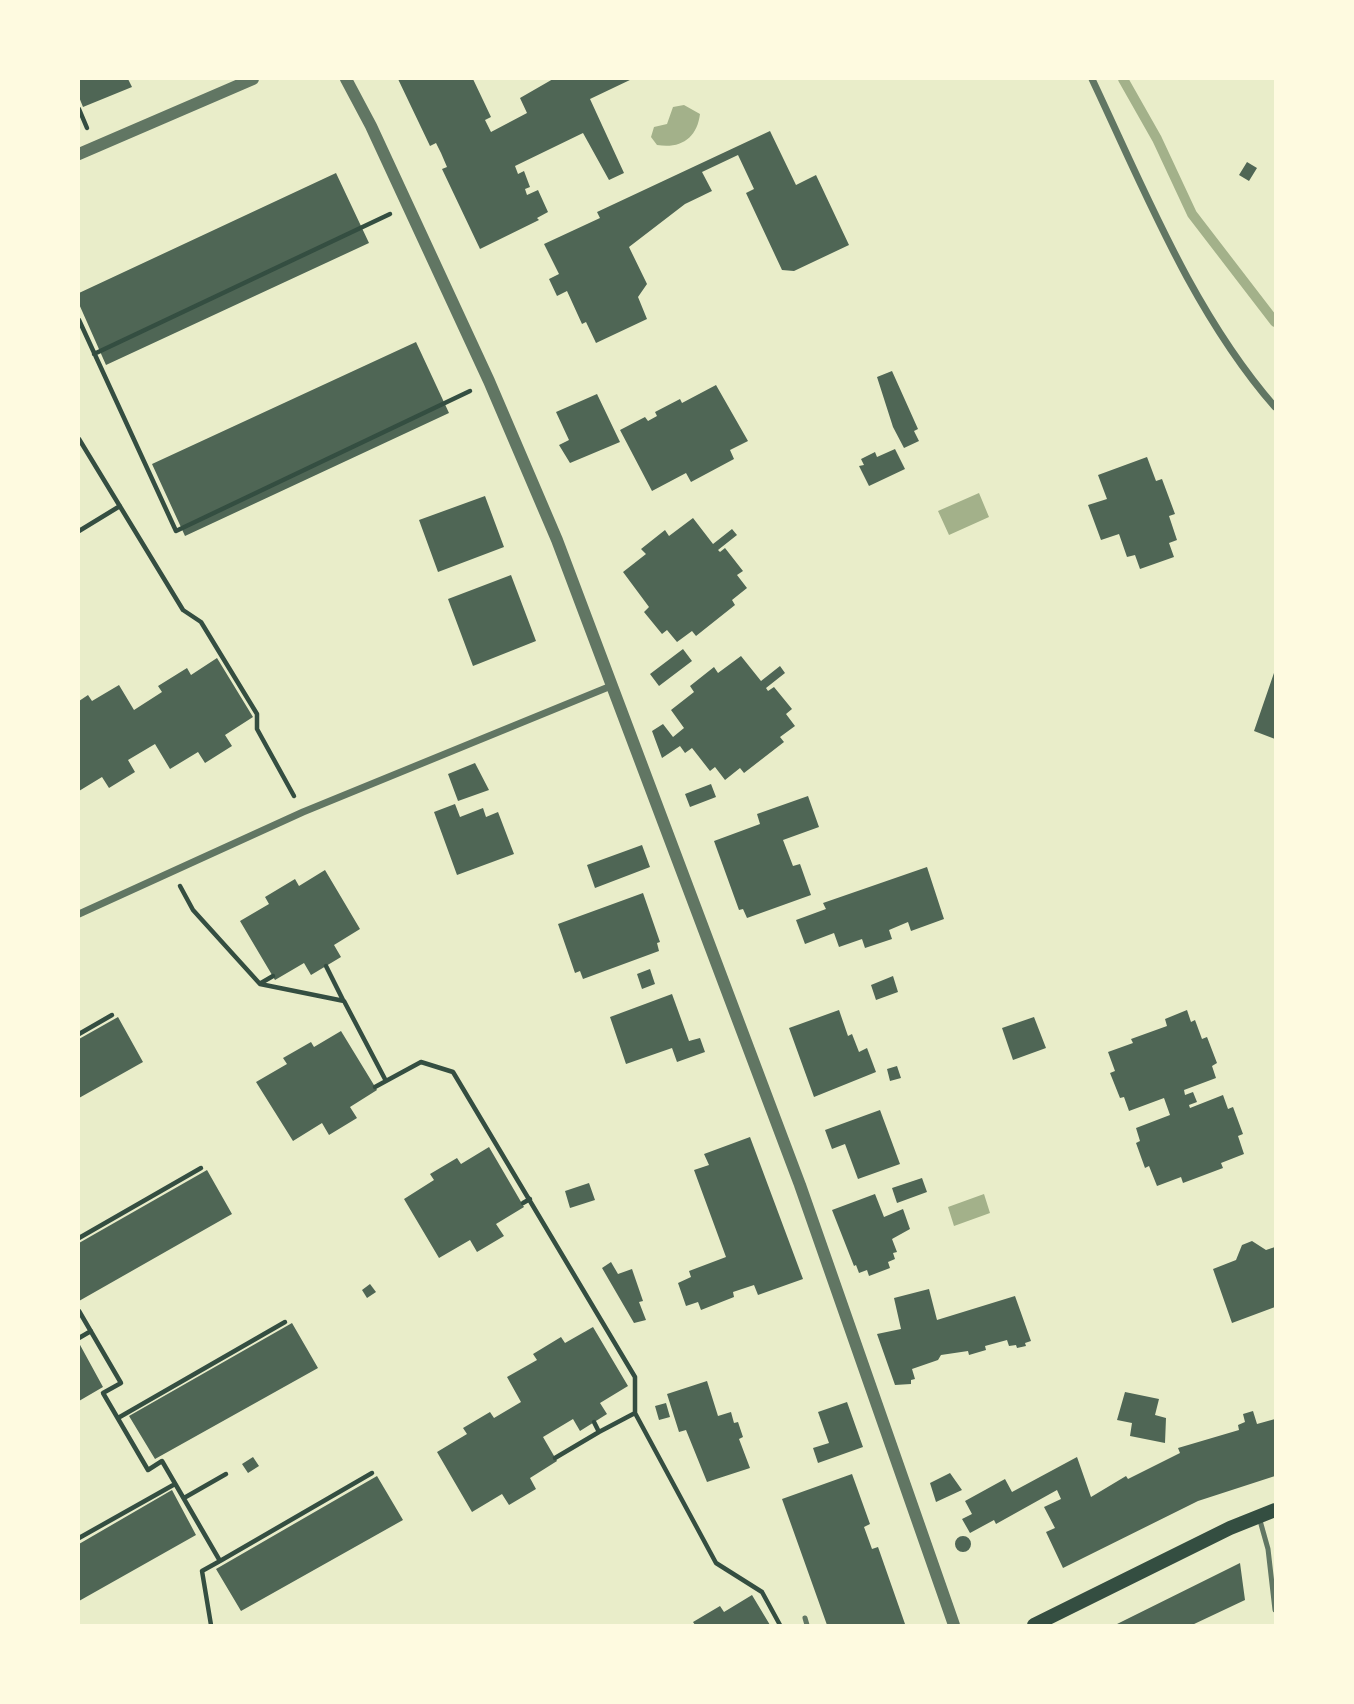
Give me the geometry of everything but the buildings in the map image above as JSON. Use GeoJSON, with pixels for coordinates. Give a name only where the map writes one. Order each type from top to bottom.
{"type":"FeatureCollection","features":[{"type":"Feature","properties":{"kind":"main road"},"geometry":{"type":"LineString","coordinates":[[1034,1625],[1258,1515],[1275,1510]]}},
{"type":"Feature","properties":{"kind":"street"},"geometry":{"type":"LineString","coordinates":[[79,154],[253,79]]}},
{"type":"Feature","properties":{"kind":"street"},"geometry":{"type":"LineString","coordinates":[[346,79],[489,381],[557,540],[800,1185],[954,1625]]}},
{"type":"Feature","properties":{"kind":"street"},"geometry":{"type":"LineString","coordinates":[[1092,79],[1155,212],[1212,321],[1275,407]]}},
{"type":"Feature","properties":{"kind":"street"},"geometry":{"type":"LineString","coordinates":[[79,914],[172,869],[303,812],[611,686]]}},
{"type":"Feature","properties":{"kind":"lane"},"geometry":{"type":"LineString","coordinates":[[1258,1515],[1268,1549],[1275,1610]]}},
{"type":"Feature","properties":{"kind":"lane"},"geometry":{"type":"LineString","coordinates":[[805,1618],[807,1625]]}},
{"type":"Feature","properties":{"kind":"path"},"geometry":{"type":"LineString","coordinates":[[94,354],[407,206]]}},
{"type":"Feature","properties":{"kind":"path"},"geometry":{"type":"LineString","coordinates":[[79,320],[176,531],[489,381]]}},
{"type":"Feature","properties":{"kind":"path"},"geometry":{"type":"LineString","coordinates":[[79,439],[183,610],[201,622],[250,703],[257,715],[257,729],[303,812]]}},
{"type":"Feature","properties":{"kind":"path"},"geometry":{"type":"LineString","coordinates":[[79,531],[120,506]]}},
{"type":"Feature","properties":{"kind":"path"},"geometry":{"type":"LineString","coordinates":[[172,869],[193,910],[260,984],[344,1001]]}},
{"type":"Feature","properties":{"kind":"path"},"geometry":{"type":"LineString","coordinates":[[326,966],[386,1081]]}},
{"type":"Feature","properties":{"kind":"path"},"geometry":{"type":"LineString","coordinates":[[260,984],[273,976]]}},
{"type":"Feature","properties":{"kind":"path"},"geometry":{"type":"LineString","coordinates":[[79,1034],[112,1015]]}},
{"type":"Feature","properties":{"kind":"path"},"geometry":{"type":"LineString","coordinates":[[375,1087],[421,1062],[453,1072],[635,1377],[635,1413],[716,1563],[762,1592],[780,1625]]}},
{"type":"Feature","properties":{"kind":"path"},"geometry":{"type":"LineString","coordinates":[[79,1238],[201,1168]]}},
{"type":"Feature","properties":{"kind":"path"},"geometry":{"type":"LineString","coordinates":[[523,1203],[530,1199]]}},
{"type":"Feature","properties":{"kind":"path"},"geometry":{"type":"LineString","coordinates":[[79,1311],[121,1383],[103,1393],[148,1470],[162,1461],[220,1561]]}},
{"type":"Feature","properties":{"kind":"path"},"geometry":{"type":"LineString","coordinates":[[118,1418],[285,1322]]}},
{"type":"Feature","properties":{"kind":"path"},"geometry":{"type":"LineString","coordinates":[[79,1338],[91,1331]]}},
{"type":"Feature","properties":{"kind":"path"},"geometry":{"type":"LineString","coordinates":[[555,1458],[635,1413]]}},
{"type":"Feature","properties":{"kind":"path"},"geometry":{"type":"LineString","coordinates":[[594,1422],[599,1432]]}},
{"type":"Feature","properties":{"kind":"path"},"geometry":{"type":"LineString","coordinates":[[211,1625],[202,1571],[372,1473]]}},
{"type":"Feature","properties":{"kind":"path"},"geometry":{"type":"LineString","coordinates":[[184,1498],[226,1474]]}},
{"type":"Feature","properties":{"kind":"path"},"geometry":{"type":"LineString","coordinates":[[79,1538],[175,1484]]}},
{"type":"Feature","properties":{"kind":"shaded area"},"geometry":{"type":"Polygon","coordinates":[[[684,105],[700,114],[695,130],[680,143],[657,145],[651,137],[654,127],[667,124],[673,107],[684,105]]]}},
{"type":"Feature","properties":{"kind":"shaded area"},"geometry":{"type":"Polygon","coordinates":[[[979,493],[989,517],[949,535],[938,511],[979,493]]]}},
{"type":"Feature","properties":{"kind":"shaded area"},"geometry":{"type":"Polygon","coordinates":[[[984,1194],[990,1213],[954,1226],[948,1207],[984,1194]]]}},
{"type":"Feature","properties":{"kind":"waterway"},"geometry":{"type":"LineString","coordinates":[[1123,79],[1157,139],[1192,214],[1275,322]]}}]}
